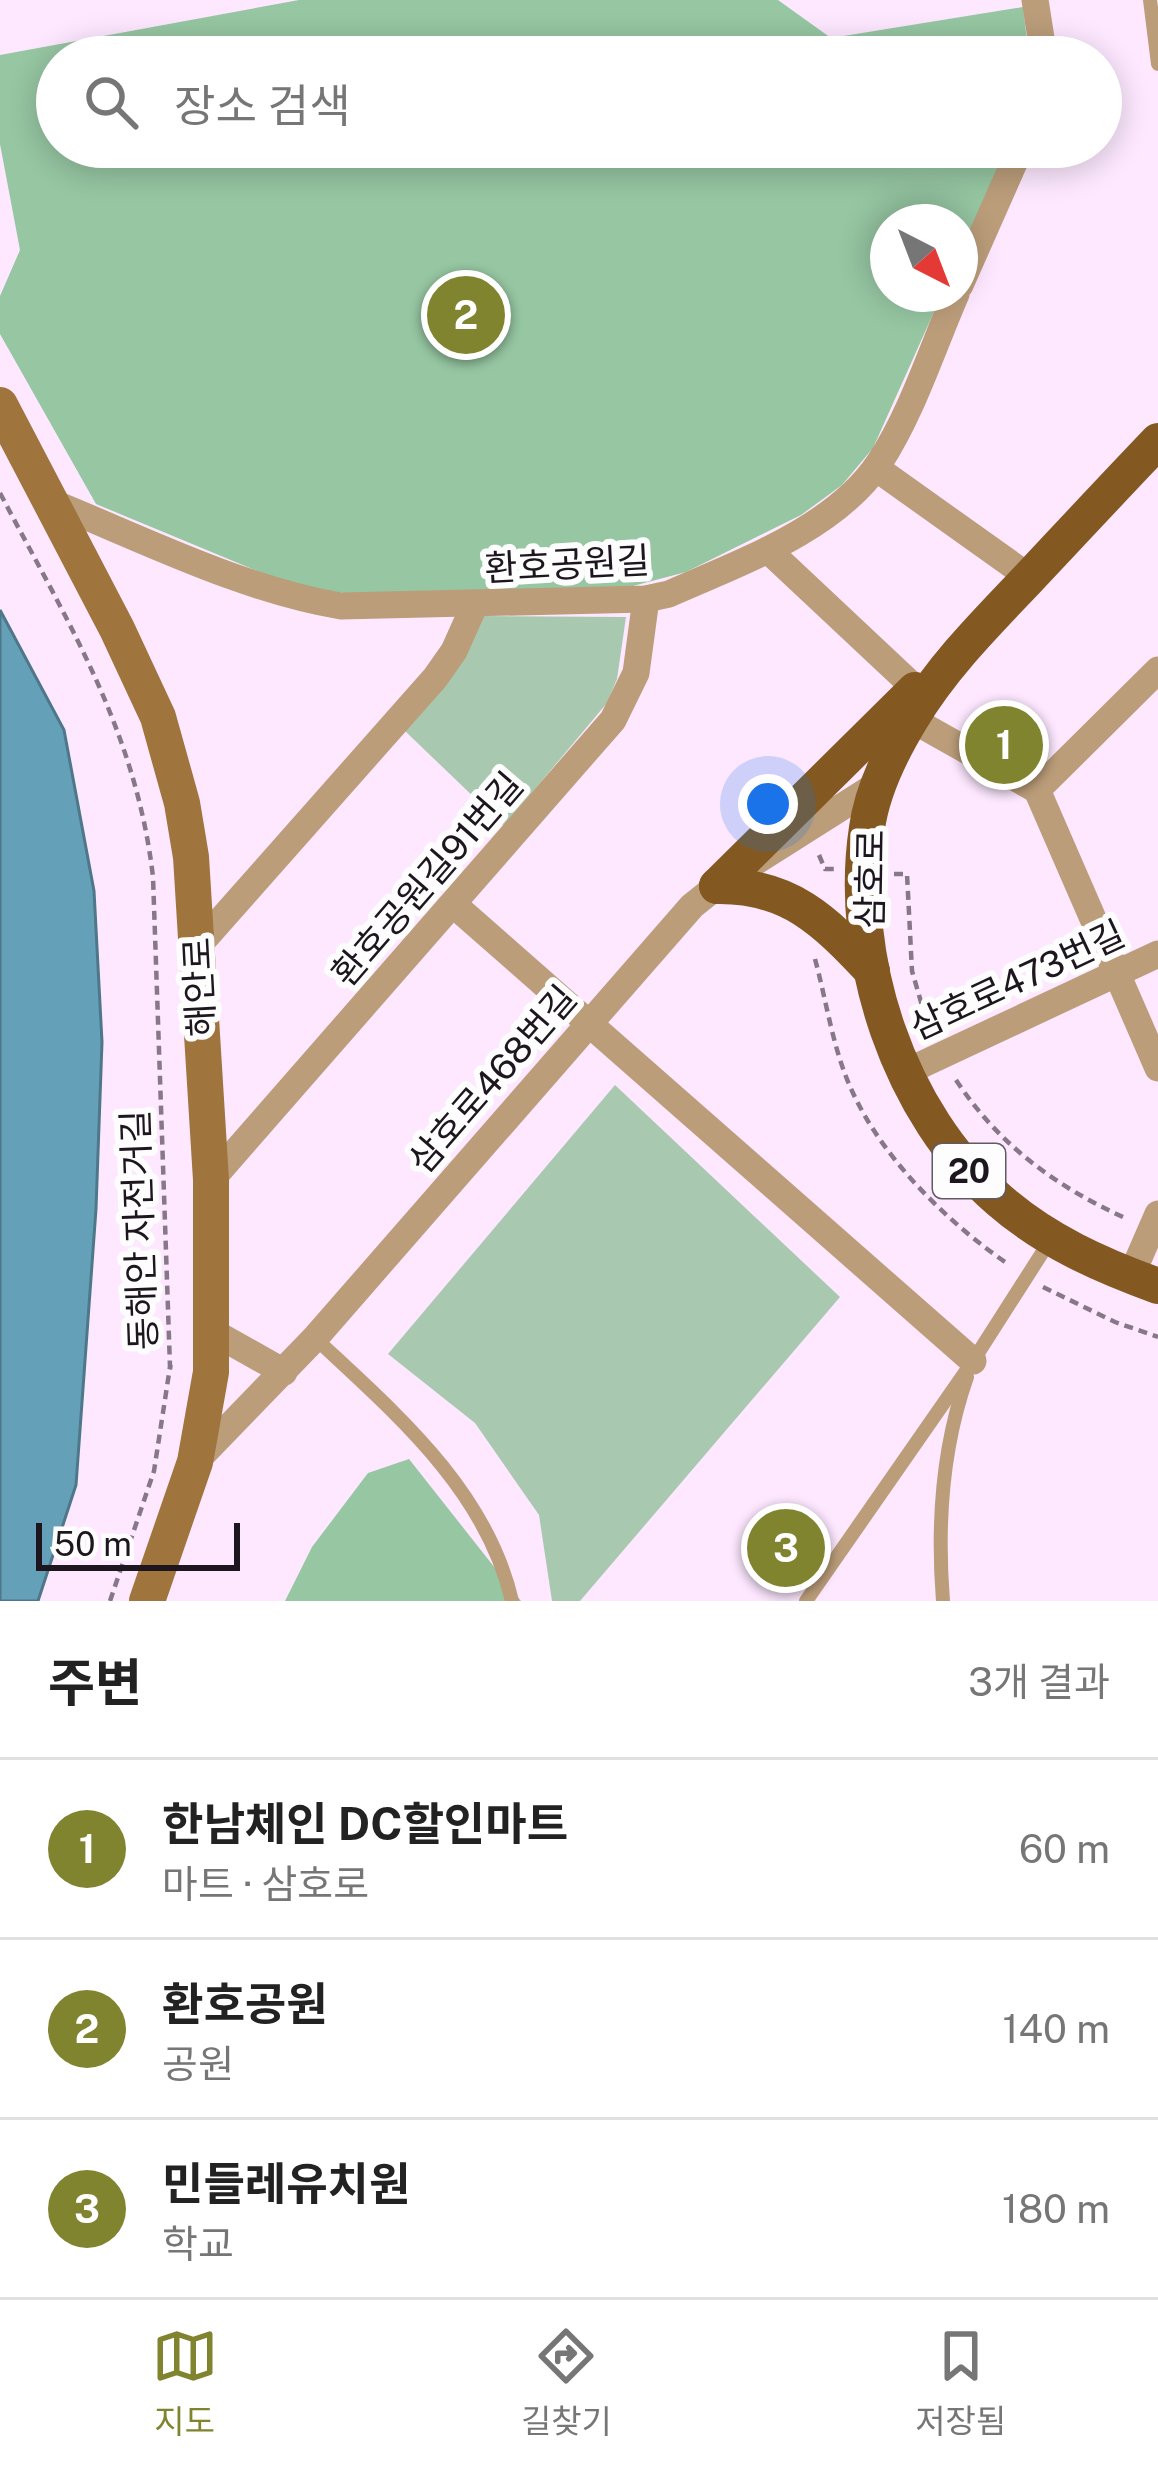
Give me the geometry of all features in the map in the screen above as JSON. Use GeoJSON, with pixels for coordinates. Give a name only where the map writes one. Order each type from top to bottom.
{"type":"FeatureCollection","features":[{"type":"Feature","properties":{"kind":"main road"},"geometry":{"type":"LineString","coordinates":[[716,886],[913,704],[1158,441]]}},
{"type":"Feature","properties":{"kind":"main road","name":"삼호로"},"geometry":{"type":"LineString","coordinates":[[913,704],[878,784],[864,860],[872,970],[906,1072],[949,1147],[1021,1218],[1051,1238],[1144,1281]]}},
{"type":"Feature","properties":{"kind":"main road"},"geometry":{"type":"LineString","coordinates":[[716,886],[750,886],[778,893],[829,928],[872,970]]}},
{"type":"Feature","properties":{"kind":"street"},"geometry":{"type":"LineString","coordinates":[[1035,0],[1041,36]]}},
{"type":"Feature","properties":{"kind":"street"},"geometry":{"type":"LineString","coordinates":[[978,244],[1012,168]]}},
{"type":"Feature","properties":{"kind":"street","name":"환호공원길"},"geometry":{"type":"LineString","coordinates":[[51,502],[239,578],[310,601],[375,608],[646,599],[670,594],[768,550],[833,508],[876,468],[948,312]]}},
{"type":"Feature","properties":{"kind":"street","name":"해안로"},"geometry":{"type":"LineString","coordinates":[[0,405],[158,717],[182,803],[191,857],[211,1180],[212,1372],[194,1462],[147,1601]]}},
{"type":"Feature","properties":{"kind":"street"},"geometry":{"type":"LineString","coordinates":[[876,468],[1029,577]]}},
{"type":"Feature","properties":{"kind":"street"},"geometry":{"type":"LineString","coordinates":[[768,550],[913,704],[1037,790],[1158,1068]]}},
{"type":"Feature","properties":{"kind":"street","name":"환호공원길91번길"},"geometry":{"type":"LineString","coordinates":[[211,1180],[620,708],[636,673],[646,599]]}},
{"type":"Feature","properties":{"kind":"street"},"geometry":{"type":"LineString","coordinates":[[197,947],[435,678],[454,651],[475,604]]}},
{"type":"Feature","properties":{"kind":"street"},"geometry":{"type":"LineString","coordinates":[[1037,790],[1154,685]]}},
{"type":"Feature","properties":{"kind":"street","name":"삼호로468번길"},"geometry":{"type":"LineString","coordinates":[[194,1462],[315,1338],[669,931],[716,886],[878,784]]}},
{"type":"Feature","properties":{"kind":"street"},"geometry":{"type":"LineString","coordinates":[[453,904],[973,1361]]}},
{"type":"Feature","properties":{"kind":"street","name":"삼호로473번길"},"geometry":{"type":"LineString","coordinates":[[906,1072],[1158,954]]}},
{"type":"Feature","properties":{"kind":"street"},"geometry":{"type":"LineString","coordinates":[[1144,1281],[1155,1222]]}},
{"type":"Feature","properties":{"kind":"street"},"geometry":{"type":"LineString","coordinates":[[213,1332],[284,1372]]}},
{"type":"Feature","properties":{"kind":"lane"},"geometry":{"type":"LineString","coordinates":[[1150,0],[1158,64]]}},
{"type":"Feature","properties":{"kind":"lane"},"geometry":{"type":"LineString","coordinates":[[806,1601],[973,1361],[1051,1238]]}},
{"type":"Feature","properties":{"kind":"lane"},"geometry":{"type":"LineString","coordinates":[[315,1338],[419,1439],[453,1480],[496,1548],[512,1601]]}},
{"type":"Feature","properties":{"kind":"lane"},"geometry":{"type":"LineString","coordinates":[[944,1601],[943,1483],[958,1402],[973,1361]]}},
{"type":"Feature","properties":{"kind":"path","name":"동해안 자전거길"},"geometry":{"type":"LineString","coordinates":[[0,493],[101,686],[137,782],[153,877],[170,1366],[212,1372]]}},
{"type":"Feature","properties":{"kind":"path"},"geometry":{"type":"LineString","coordinates":[[808,828],[825,868],[845,870]]}},
{"type":"Feature","properties":{"kind":"path"},"geometry":{"type":"LineString","coordinates":[[886,873],[907,874],[912,971],[922,1012],[940,1056],[970,1102],[1027,1162],[1061,1186],[1155,1222]]}},
{"type":"Feature","properties":{"kind":"path"},"geometry":{"type":"LineString","coordinates":[[110,1601],[154,1471],[170,1366]]}},
{"type":"Feature","properties":{"kind":"green space"},"geometry":{"type":"Polygon","coordinates":[[[299,0],[778,0],[828,36],[103,36],[299,0]]]}},
{"type":"Feature","properties":{"kind":"green space"},"geometry":{"type":"Polygon","coordinates":[[[1023,7],[1026,36],[843,36],[1023,7]]]}},
{"type":"Feature","properties":{"kind":"green space"},"geometry":{"type":"Polygon","coordinates":[[[36,48],[36,168],[999,168],[978,214],[978,204],[870,204],[870,312],[934,312],[873,448],[842,485],[801,515],[686,572],[629,587],[351,594],[291,585],[96,504],[0,334],[0,296],[20,250],[0,144],[0,55],[36,48]]]}},
{"type":"Feature","properties":{"kind":"green space"},"geometry":{"type":"Polygon","coordinates":[[[484,616],[626,617],[617,679],[607,703],[504,826],[405,731],[484,616]]]}},
{"type":"Feature","properties":{"kind":"green space"},"geometry":{"type":"Polygon","coordinates":[[[615,1085],[840,1297],[580,1601],[552,1601],[539,1515],[475,1423],[388,1354],[615,1085]]]}},
{"type":"Feature","properties":{"kind":"green space"},"geometry":{"type":"Polygon","coordinates":[[[409,1459],[521,1601],[285,1601],[312,1547],[368,1473],[409,1459]]]}},
{"type":"Feature","properties":{"kind":"water"},"geometry":{"type":"Polygon","coordinates":[[[0,610],[64,730],[94,891],[102,1042],[96,1209],[76,1485],[38,1601],[0,1601],[0,610]]]}},
{"type":"Feature","properties":{"kind":"place","name":"환호공원"},"geometry":{"type":"Point","coordinates":[466,315]}},
{"type":"Feature","properties":{"kind":"place","name":"한남체인 DC할인마트"},"geometry":{"type":"Point","coordinates":[1004,745]}},
{"type":"Feature","properties":{"kind":"place","name":"민들레유치원"},"geometry":{"type":"Point","coordinates":[786,1548]}}]}
